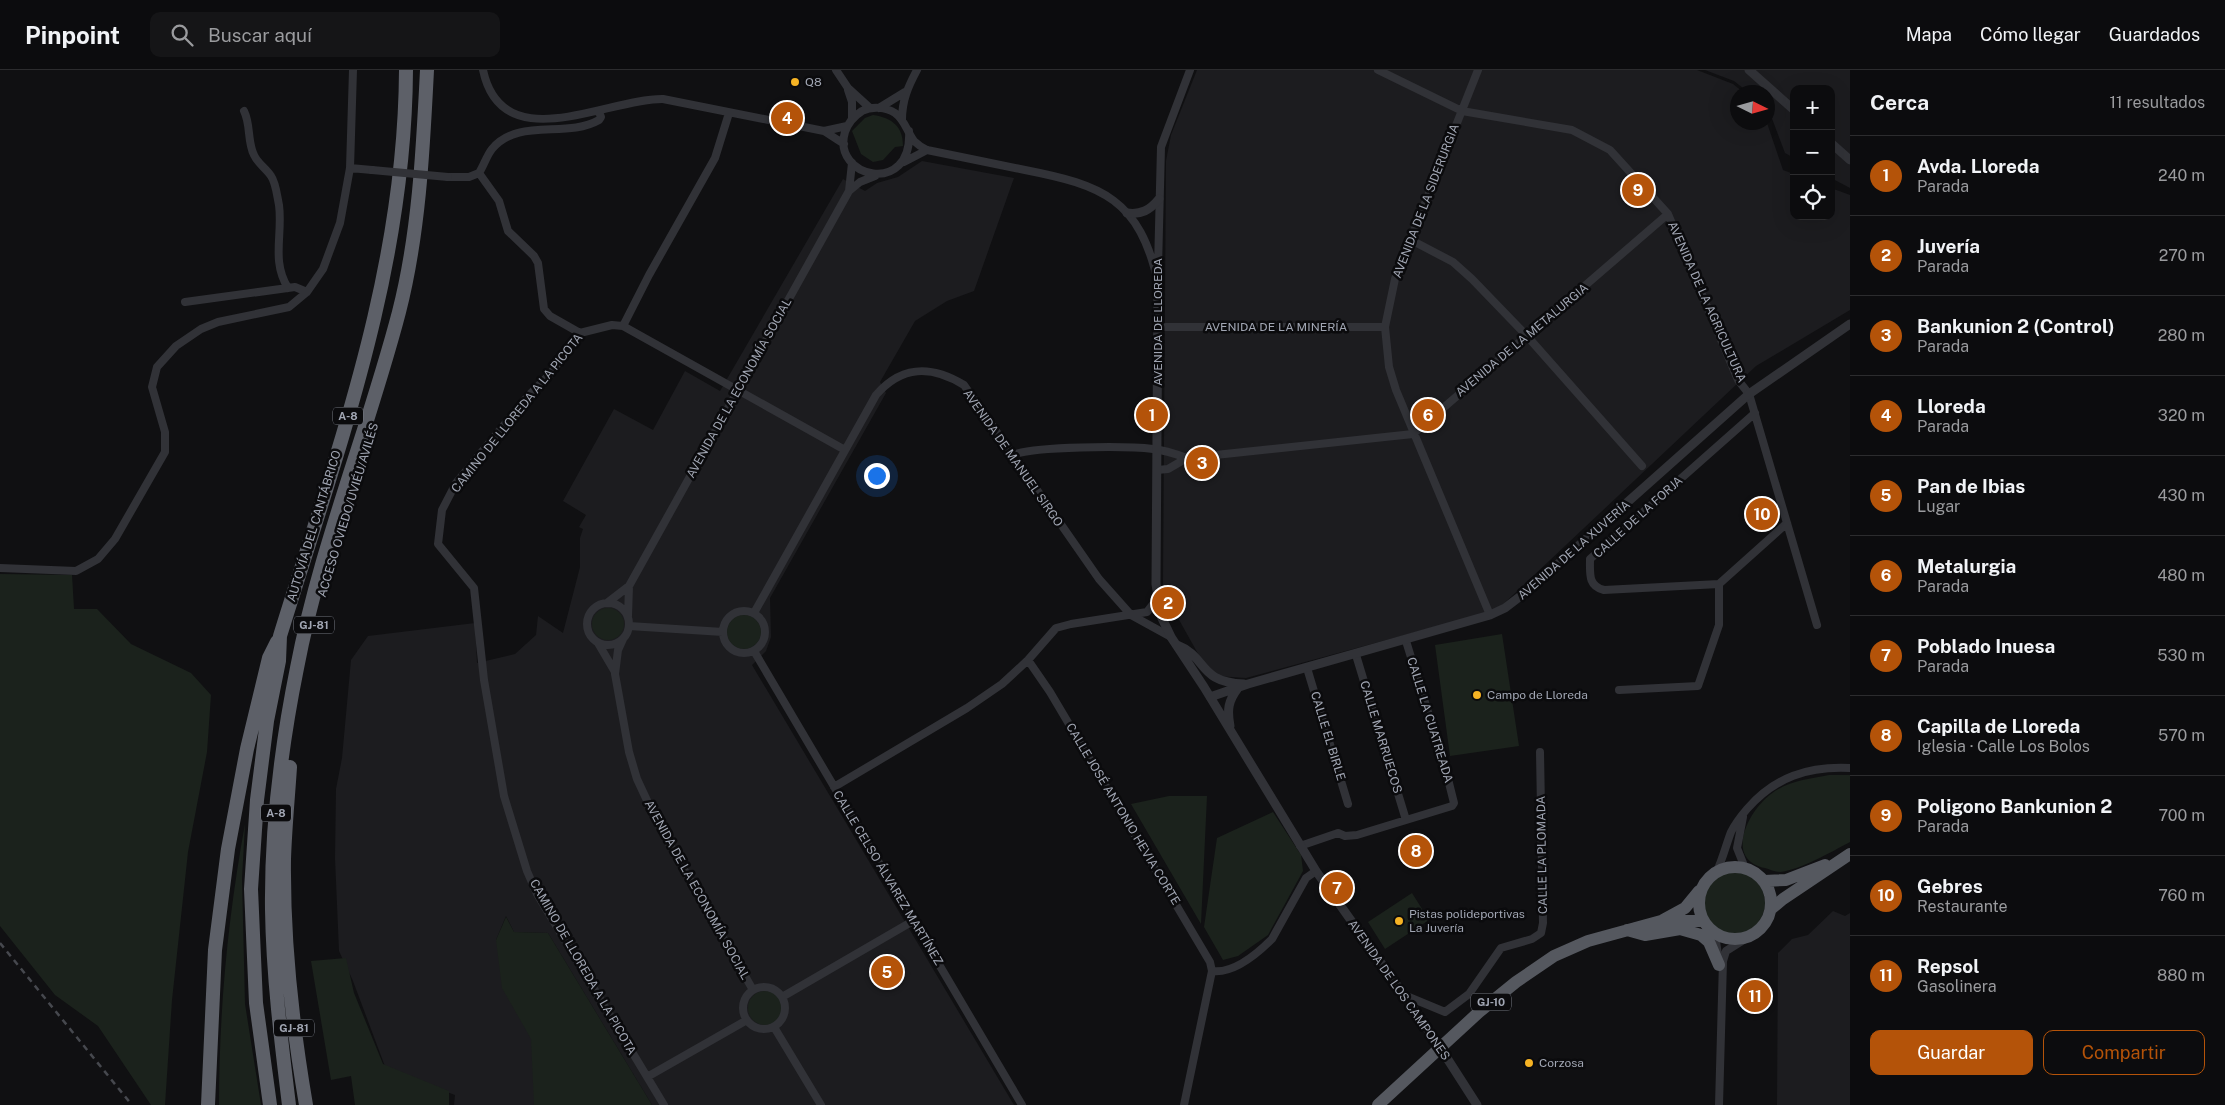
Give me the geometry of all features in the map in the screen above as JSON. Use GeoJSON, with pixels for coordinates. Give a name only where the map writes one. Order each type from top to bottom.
{"type":"FeatureCollection","features":[{"type":"Feature","properties":{"kind":"highway","name":"AUTOVÍA DEL CANTÁBRICO"},"geometry":{"type":"LineString","coordinates":[[270,1105],[256,1003],[251,889],[257,800],[267,721],[279,661],[280,636],[373,328],[399,195],[406,116],[406,70]]}},
{"type":"Feature","properties":{"kind":"highway","name":"AUTOVÍA DEL CANTÁBRICO"},"geometry":{"type":"LineString","coordinates":[[289,1105],[277,1009],[272,909],[276,814],[287,719],[297,665],[311,607],[377,391],[400,308],[418,193],[427,70]]}},
{"type":"Feature","properties":{"kind":"highway","name":"ACCESO OVIEDO/UVIÉU/AVILÉS"},"geometry":{"type":"LineString","coordinates":[[306,1105],[295,1044],[286,951],[285,848],[290,765],[302,685],[326,580],[397,344],[400,308]]}},
{"type":"Feature","properties":{"kind":"highway","name":"GJ-81"},"geometry":{"type":"LineString","coordinates":[[208,1105],[215,950],[228,849],[246,749],[269,658],[280,636]]}},
{"type":"Feature","properties":{"kind":"highway"},"geometry":{"type":"LineString","coordinates":[[1764,881],[1786,880],[1848,856]]}},
{"type":"Feature","properties":{"kind":"highway"},"geometry":{"type":"LineString","coordinates":[[1771,909],[1848,856]]}},
{"type":"Feature","properties":{"kind":"highway"},"geometry":{"type":"LineString","coordinates":[[1701,888],[1698,905],[1703,921],[1715,934],[1735,940],[1745,939],[1757,933],[1768,920],[1771,909],[1770,892],[1764,881],[1755,873],[1745,868],[1732,867],[1716,871]]}},
{"type":"Feature","properties":{"kind":"highway","name":"GJ-10"},"geometry":{"type":"LineString","coordinates":[[1661,921],[1685,908],[1716,871]]}},
{"type":"Feature","properties":{"kind":"highway","name":"GJ-10"},"geometry":{"type":"LineString","coordinates":[[1378,1105],[1479,1012],[1516,982],[1554,956],[1588,941],[1661,921],[1703,921]]}},
{"type":"Feature","properties":{"kind":"highway"},"geometry":{"type":"LineString","coordinates":[[1625,930],[1645,935],[1680,929],[1701,935],[1709,942],[1720,970]]}},
{"type":"Feature","properties":{"kind":"street"},"geometry":{"type":"LineString","coordinates":[[0,568],[76,571],[98,559],[116,539],[165,452],[165,432],[152,387],[154,374],[165,356],[201,329],[218,322],[289,307],[307,292],[326,263],[340,223],[350,168],[353,70]]}},
{"type":"Feature","properties":{"kind":"street"},"geometry":{"type":"LineString","coordinates":[[483,70],[491,93],[499,103],[513,113],[530,118],[555,119],[599,112],[640,100],[663,99],[824,131],[844,144]]}},
{"type":"Feature","properties":{"kind":"street"},"geometry":{"type":"LineString","coordinates":[[836,70],[848,88],[852,102],[844,144],[852,164],[869,173],[882,174],[927,150]]}},
{"type":"Feature","properties":{"kind":"street"},"geometry":{"type":"LineString","coordinates":[[902,120],[905,92],[917,70]]}},
{"type":"Feature","properties":{"kind":"street","name":"AVENIDA DE LLOREDA"},"geometry":{"type":"LineString","coordinates":[[1174,641],[1161,616],[1157,599],[1158,199],[1161,147],[1190,70]]}},
{"type":"Feature","properties":{"kind":"street","name":"AVENIDA DE LA AGRICULTURA"},"geometry":{"type":"LineString","coordinates":[[1378,70],[1462,111],[1572,130],[1610,150],[1668,214],[1738,380],[1749,394],[1817,625]]}},
{"type":"Feature","properties":{"kind":"street","name":"AVENIDA DE LA SIDERURGIA"},"geometry":{"type":"LineString","coordinates":[[1478,70],[1395,279],[1385,327],[1390,367],[1414,434],[1490,615]]}},
{"type":"Feature","properties":{"kind":"street"},"geometry":{"type":"LineString","coordinates":[[1749,70],[1790,106]]}},
{"type":"Feature","properties":{"kind":"street"},"geometry":{"type":"LineString","coordinates":[[848,88],[874,108],[894,113],[902,120],[915,142],[927,150],[1083,183],[1114,200],[1127,213],[1145,239],[1158,283]]}},
{"type":"Feature","properties":{"kind":"street"},"geometry":{"type":"LineString","coordinates":[[824,131],[849,122],[861,112],[874,108],[905,92]]}},
{"type":"Feature","properties":{"kind":"street"},"geometry":{"type":"LineString","coordinates":[[244,111],[248,118],[250,143],[254,156],[272,177],[276,189],[279,220],[277,252],[283,281],[288,288]]}},
{"type":"Feature","properties":{"kind":"street"},"geometry":{"type":"LineString","coordinates":[[350,168],[448,177],[469,177],[479,173],[491,151],[511,134],[577,129],[600,120],[599,112]]}},
{"type":"Feature","properties":{"kind":"street"},"geometry":{"type":"LineString","coordinates":[[728,113],[715,158],[653,267],[623,326],[845,450]]}},
{"type":"Feature","properties":{"kind":"street"},"geometry":{"type":"LineString","coordinates":[[902,163],[910,147],[909,132]]}},
{"type":"Feature","properties":{"kind":"street"},"geometry":{"type":"LineString","coordinates":[[1835,147],[1850,160]]}},
{"type":"Feature","properties":{"kind":"street","name":"AVENIDA DE LA ECONOMÍA SOCIAL"},"geometry":{"type":"LineString","coordinates":[[849,191],[852,164]]}},
{"type":"Feature","properties":{"kind":"street"},"geometry":{"type":"LineString","coordinates":[[479,173],[499,202],[508,231],[534,256],[538,263],[544,309],[550,316],[580,334]]}},
{"type":"Feature","properties":{"kind":"street","name":"AVENIDA DE LA ECONOMÍA SOCIAL"},"geometry":{"type":"LineString","coordinates":[[628,622],[626,603],[629,586],[849,191],[860,182],[882,174]]}},
{"type":"Feature","properties":{"kind":"street"},"geometry":{"type":"LineString","coordinates":[[1127,213],[1135,214],[1146,211],[1158,199]]}},
{"type":"Feature","properties":{"kind":"street","name":"AVENIDA DE LA METALURGIA"},"geometry":{"type":"LineString","coordinates":[[1414,434],[1668,214]]}},
{"type":"Feature","properties":{"kind":"street"},"geometry":{"type":"LineString","coordinates":[[1411,240],[1453,262],[1527,336],[1642,466]]}},
{"type":"Feature","properties":{"kind":"street"},"geometry":{"type":"LineString","coordinates":[[185,302],[288,288],[302,288],[307,292]]}},
{"type":"Feature","properties":{"kind":"street","name":"AVENIDA DE LA XUVERÍA"},"geometry":{"type":"LineString","coordinates":[[1210,697],[1248,684],[1356,655],[1490,615],[1526,593],[1749,394],[1850,324]]}},
{"type":"Feature","properties":{"kind":"street","name":"CAMINO DE LLOREDA A LA PICOTA"},"geometry":{"type":"LineString","coordinates":[[623,326],[612,325],[580,334],[556,368],[528,396],[456,483],[442,510],[438,544],[474,588],[484,680],[504,796],[527,871],[537,894],[664,1105]]}},
{"type":"Feature","properties":{"kind":"street","name":"AVENIDA DE LA MINERÍA"},"geometry":{"type":"LineString","coordinates":[[1166,327],[1385,327]]}},
{"type":"Feature","properties":{"kind":"street","name":"AVENIDA DE MANUEL SIRGO"},"geometry":{"type":"LineString","coordinates":[[754,613],[876,395],[901,375],[922,370],[943,374],[964,385],[1099,579],[1131,615],[1174,641],[1210,697]]}},
{"type":"Feature","properties":{"kind":"street","name":"CALLE DE LA FORJA"},"geometry":{"type":"LineString","coordinates":[[1719,584],[1604,590],[1596,588],[1591,583],[1590,560],[1755,413]]}},
{"type":"Feature","properties":{"kind":"street"},"geometry":{"type":"LineString","coordinates":[[1013,455],[1019,452],[1051,449],[1157,450],[1186,458],[1414,434]]}},
{"type":"Feature","properties":{"kind":"street"},"geometry":{"type":"LineString","coordinates":[[1157,470],[1168,469],[1186,458]]}},
{"type":"Feature","properties":{"kind":"street"},"geometry":{"type":"LineString","coordinates":[[1619,690],[1698,686],[1719,625],[1719,584],[1787,523]]}},
{"type":"Feature","properties":{"kind":"street","name":"AVENIDA DE LA ECONOMÍA SOCIAL"},"geometry":{"type":"LineString","coordinates":[[607,603],[629,586]]}},
{"type":"Feature","properties":{"kind":"street"},"geometry":{"type":"LineString","coordinates":[[834,787],[966,708],[1002,684],[1028,660],[1056,628],[1147,612],[1157,599]]}},
{"type":"Feature","properties":{"kind":"street"},"geometry":{"type":"LineString","coordinates":[[607,603],[618,605],[628,622],[623,639],[610,645],[598,642],[587,631],[588,616],[597,605],[607,603]]}},
{"type":"Feature","properties":{"kind":"street"},"geometry":{"type":"LineString","coordinates":[[736,612],[754,613],[760,617],[765,629],[763,641],[754,651],[740,653],[733,651],[728,646],[722,632],[726,620],[736,612]]}},
{"type":"Feature","properties":{"kind":"street"},"geometry":{"type":"LineString","coordinates":[[628,622],[722,632]]}},
{"type":"Feature","properties":{"kind":"street","name":"AVENIDA DE LA ECONOMÍA SOCIAL"},"geometry":{"type":"LineString","coordinates":[[623,639],[618,650],[616,674],[629,752],[646,802],[753,990]]}},
{"type":"Feature","properties":{"kind":"street","name":"CALLE LA CUATREADA"},"geometry":{"type":"LineString","coordinates":[[1406,640],[1454,800],[1452,806],[1406,820]]}},
{"type":"Feature","properties":{"kind":"street","name":"AVENIDA DE LA XUVERÍA"},"geometry":{"type":"LineString","coordinates":[[1174,641],[1190,650],[1201,667],[1216,679],[1248,684]]}},
{"type":"Feature","properties":{"kind":"street","name":"AVENIDA DE LA ECONOMÍA SOCIAL"},"geometry":{"type":"LineString","coordinates":[[598,642],[616,674]]}},
{"type":"Feature","properties":{"kind":"street","name":"CALLE CELSO ÁLVAREZ MARTÍNEZ"},"geometry":{"type":"LineString","coordinates":[[754,651],[1022,1105]]}},
{"type":"Feature","properties":{"kind":"street","name":"CALLE MARRUECOS"},"geometry":{"type":"LineString","coordinates":[[1356,655],[1406,820]]}},
{"type":"Feature","properties":{"kind":"street","name":"CALLE JOSÉ ANTONIO HEVIA CORTE"},"geometry":{"type":"LineString","coordinates":[[1028,660],[1050,692],[1210,962],[1212,971]]}},
{"type":"Feature","properties":{"kind":"street","name":"CALLE EL BIRLE"},"geometry":{"type":"LineString","coordinates":[[1307,668],[1348,804]]}},
{"type":"Feature","properties":{"kind":"street"},"geometry":{"type":"LineString","coordinates":[[1231,731],[1227,709],[1232,695],[1238,688]]}},
{"type":"Feature","properties":{"kind":"street","name":"AVENIDA DE LOS CAMPONES"},"geometry":{"type":"LineString","coordinates":[[1210,697],[1316,871],[1446,1055],[1477,1105]]}},
{"type":"Feature","properties":{"kind":"street","name":"CALLE LA PLOMADA"},"geometry":{"type":"LineString","coordinates":[[1404,995],[1445,1012],[1469,994],[1501,948],[1532,939],[1540,933],[1543,923],[1540,752]]}},
{"type":"Feature","properties":{"kind":"street"},"geometry":{"type":"LineString","coordinates":[[1716,871],[1732,830],[1760,794],[1774,783],[1792,775],[1816,770],[1850,768]]}},
{"type":"Feature","properties":{"kind":"street"},"geometry":{"type":"LineString","coordinates":[[1744,813],[1737,848],[1745,868]]}},
{"type":"Feature","properties":{"kind":"street"},"geometry":{"type":"LineString","coordinates":[[1300,846],[1338,833],[1345,836],[1357,835],[1406,820]]}},
{"type":"Feature","properties":{"kind":"street"},"geometry":{"type":"LineString","coordinates":[[1184,1105],[1212,971],[1230,969],[1264,947],[1272,939],[1306,878],[1316,871]]}},
{"type":"Feature","properties":{"kind":"street"},"geometry":{"type":"LineString","coordinates":[[782,997],[913,921]]}},
{"type":"Feature","properties":{"kind":"street"},"geometry":{"type":"LineString","coordinates":[[1715,934],[1720,970],[1718,1105]]}},
{"type":"Feature","properties":{"kind":"street"},"geometry":{"type":"LineString","coordinates":[[1720,970],[1726,951],[1745,939]]}},
{"type":"Feature","properties":{"kind":"street"},"geometry":{"type":"LineString","coordinates":[[766,987],[778,992],[782,997],[785,1010],[780,1023],[774,1027],[768,1029],[756,1028],[746,1020],[743,1007],[744,1000],[753,990],[766,987]]}},
{"type":"Feature","properties":{"kind":"street"},"geometry":{"type":"LineString","coordinates":[[648,1077],[746,1020]]}},
{"type":"Feature","properties":{"kind":"street"},"geometry":{"type":"LineString","coordinates":[[774,1027],[821,1105]]}},
{"type":"Feature","properties":{"kind":"shaded area"},"geometry":{"type":"Polygon","coordinates":[[[1197,70],[1697,70],[1734,85],[1730,85],[1730,130],[1769,130],[1783,170],[1790,173],[1790,220],[1835,220],[1835,189],[1850,195],[1850,310],[1756,366],[1497,610],[1246,678],[1217,676],[1201,659],[1178,618],[1163,584],[1166,161],[1171,135],[1197,70]]]}},
{"type":"Feature","properties":{"kind":"shaded area"},"geometry":{"type":"Polygon","coordinates":[[[1705,70],[1850,70],[1850,188],[1835,180],[1835,85],[1790,85],[1790,156],[1785,153],[1775,127],[1775,85],[1739,85],[1734,81],[1705,70]]]}},
{"type":"Feature","properties":{"kind":"shaded area"},"geometry":{"type":"Polygon","coordinates":[[[873,115],[886,118],[899,128],[903,146],[895,147],[883,160],[873,162],[861,154],[852,131],[865,118],[873,115]]]}},
{"type":"Feature","properties":{"kind":"shaded area"},"geometry":{"type":"Polygon","coordinates":[[[922,161],[1014,178],[974,291],[947,301],[915,321],[880,382],[886,393],[770,598],[771,637],[766,651],[752,665],[1014,1105],[652,1105],[548,933],[514,932],[506,916],[496,940],[537,1042],[537,1105],[454,1105],[455,1095],[386,1069],[353,981],[339,951],[335,858],[336,789],[342,758],[351,660],[368,636],[475,623],[477,663],[515,654],[536,635],[538,616],[563,633],[580,567],[580,538],[583,529],[579,527],[586,515],[563,501],[614,409],[653,430],[685,371],[720,391],[843,179],[865,191],[877,183],[898,177],[922,161]]]}},
{"type":"Feature","properties":{"kind":"shaded area"},"geometry":{"type":"Polygon","coordinates":[[[0,574],[72,575],[74,609],[97,609],[131,644],[191,673],[211,695],[207,752],[188,852],[172,1000],[165,1105],[151,1105],[98,1026],[55,995],[0,926],[0,574]]]}},
{"type":"Feature","properties":{"kind":"shaded area"},"geometry":{"type":"Polygon","coordinates":[[[608,608],[620,612],[624,624],[620,636],[608,640],[596,636],[592,624],[596,612],[608,608]]]}},
{"type":"Feature","properties":{"kind":"shaded area"},"geometry":{"type":"Polygon","coordinates":[[[744,615],[751,616],[756,620],[760,625],[760,639],[756,644],[751,648],[744,649],[737,648],[732,644],[728,639],[727,632],[728,625],[732,620],[737,616],[744,615]]]}},
{"type":"Feature","properties":{"kind":"shaded area","name":"Campo de Lloreda"},"geometry":{"type":"Polygon","coordinates":[[[1502,634],[1519,746],[1450,756],[1435,645],[1502,634]]]}},
{"type":"Feature","properties":{"kind":"shaded area"},"geometry":{"type":"Polygon","coordinates":[[[1829,775],[1850,775],[1850,842],[1788,871],[1776,872],[1752,863],[1745,855],[1743,845],[1744,834],[1748,822],[1763,801],[1784,786],[1829,775]]]}},
{"type":"Feature","properties":{"kind":"shaded area"},"geometry":{"type":"Polygon","coordinates":[[[1169,796],[1207,796],[1201,924],[1131,804],[1169,796]]]}},
{"type":"Feature","properties":{"kind":"shaded area"},"geometry":{"type":"Polygon","coordinates":[[[1273,812],[1301,855],[1303,871],[1268,935],[1238,956],[1223,960],[1204,927],[1217,838],[1273,812]]]}},
{"type":"Feature","properties":{"kind":"shaded area"},"geometry":{"type":"Polygon","coordinates":[[[245,824],[242,879],[245,1004],[261,1105],[219,1105],[221,1034],[229,929],[245,824]]]}},
{"type":"Feature","properties":{"kind":"shaded area"},"geometry":{"type":"Polygon","coordinates":[[[1734,872],[1751,877],[1756,881],[1760,886],[1765,903],[1760,920],[1756,925],[1751,929],[1734,934],[1717,929],[1712,925],[1708,920],[1703,903],[1708,886],[1712,881],[1717,877],[1734,872]]]}},
{"type":"Feature","properties":{"kind":"shaded area","name":"Pistas polideportivas La Juvería"},"geometry":{"type":"Polygon","coordinates":[[[1412,893],[1429,920],[1385,949],[1368,922],[1412,893]]]}},
{"type":"Feature","properties":{"kind":"shaded area"},"geometry":{"type":"Polygon","coordinates":[[[1833,911],[1845,916],[1850,913],[1850,1105],[1777,1105],[1778,953],[1792,939],[1808,935],[1833,911]]]}},
{"type":"Feature","properties":{"kind":"shaded area"},"geometry":{"type":"Polygon","coordinates":[[[506,917],[514,932],[548,933],[652,1105],[534,1105],[531,1039],[502,988],[496,940],[506,917]]]}},
{"type":"Feature","properties":{"kind":"shaded area"},"geometry":{"type":"Polygon","coordinates":[[[346,958],[354,993],[383,1064],[449,1091],[449,1105],[355,1105],[351,1076],[331,1080],[311,961],[346,958]]]}},
{"type":"Feature","properties":{"kind":"shaded area"},"geometry":{"type":"Polygon","coordinates":[[[765,991],[777,996],[782,1008],[777,1020],[765,1025],[753,1020],[748,1008],[753,996],[765,991]]]}},
{"type":"Feature","properties":{"kind":"railway"},"geometry":{"type":"LineString","coordinates":[[0,943],[132,1105]]}},
{"type":"Feature","properties":{"kind":"place","name":"Q8"},"geometry":{"type":"Point","coordinates":[795,82]}},
{"type":"Feature","properties":{"kind":"place","name":"Lloreda"},"geometry":{"type":"Point","coordinates":[787,118]}},
{"type":"Feature","properties":{"kind":"place","name":"Poligono Bankunion 2"},"geometry":{"type":"Point","coordinates":[1638,190]}},
{"type":"Feature","properties":{"kind":"place","name":"Avda. Lloreda"},"geometry":{"type":"Point","coordinates":[1152,415]}},
{"type":"Feature","properties":{"kind":"place","name":"Metalurgia"},"geometry":{"type":"Point","coordinates":[1428,415]}},
{"type":"Feature","properties":{"kind":"place","name":"Bankunion 2 (Control)"},"geometry":{"type":"Point","coordinates":[1202,463]}},
{"type":"Feature","properties":{"kind":"place","name":"Gebres"},"geometry":{"type":"Point","coordinates":[1762,514]}},
{"type":"Feature","properties":{"kind":"place","name":"Juvería"},"geometry":{"type":"Point","coordinates":[1168,603]}},
{"type":"Feature","properties":{"kind":"place","name":"Campo de Lloreda"},"geometry":{"type":"Point","coordinates":[1477,695]}},
{"type":"Feature","properties":{"kind":"place","name":"Capilla de Lloreda"},"geometry":{"type":"Point","coordinates":[1416,851]}},
{"type":"Feature","properties":{"kind":"place","name":"Poblado Inuesa"},"geometry":{"type":"Point","coordinates":[1337,888]}},
{"type":"Feature","properties":{"kind":"place","name":"Pistas polideportivas La Juvería"},"geometry":{"type":"Point","coordinates":[1399,921]}},
{"type":"Feature","properties":{"kind":"place","name":"Pan de Ibias"},"geometry":{"type":"Point","coordinates":[887,972]}},
{"type":"Feature","properties":{"kind":"place","name":"Repsol"},"geometry":{"type":"Point","coordinates":[1755,996]}},
{"type":"Feature","properties":{"kind":"place","name":"Corzosa"},"geometry":{"type":"Point","coordinates":[1529,1063]}}]}
